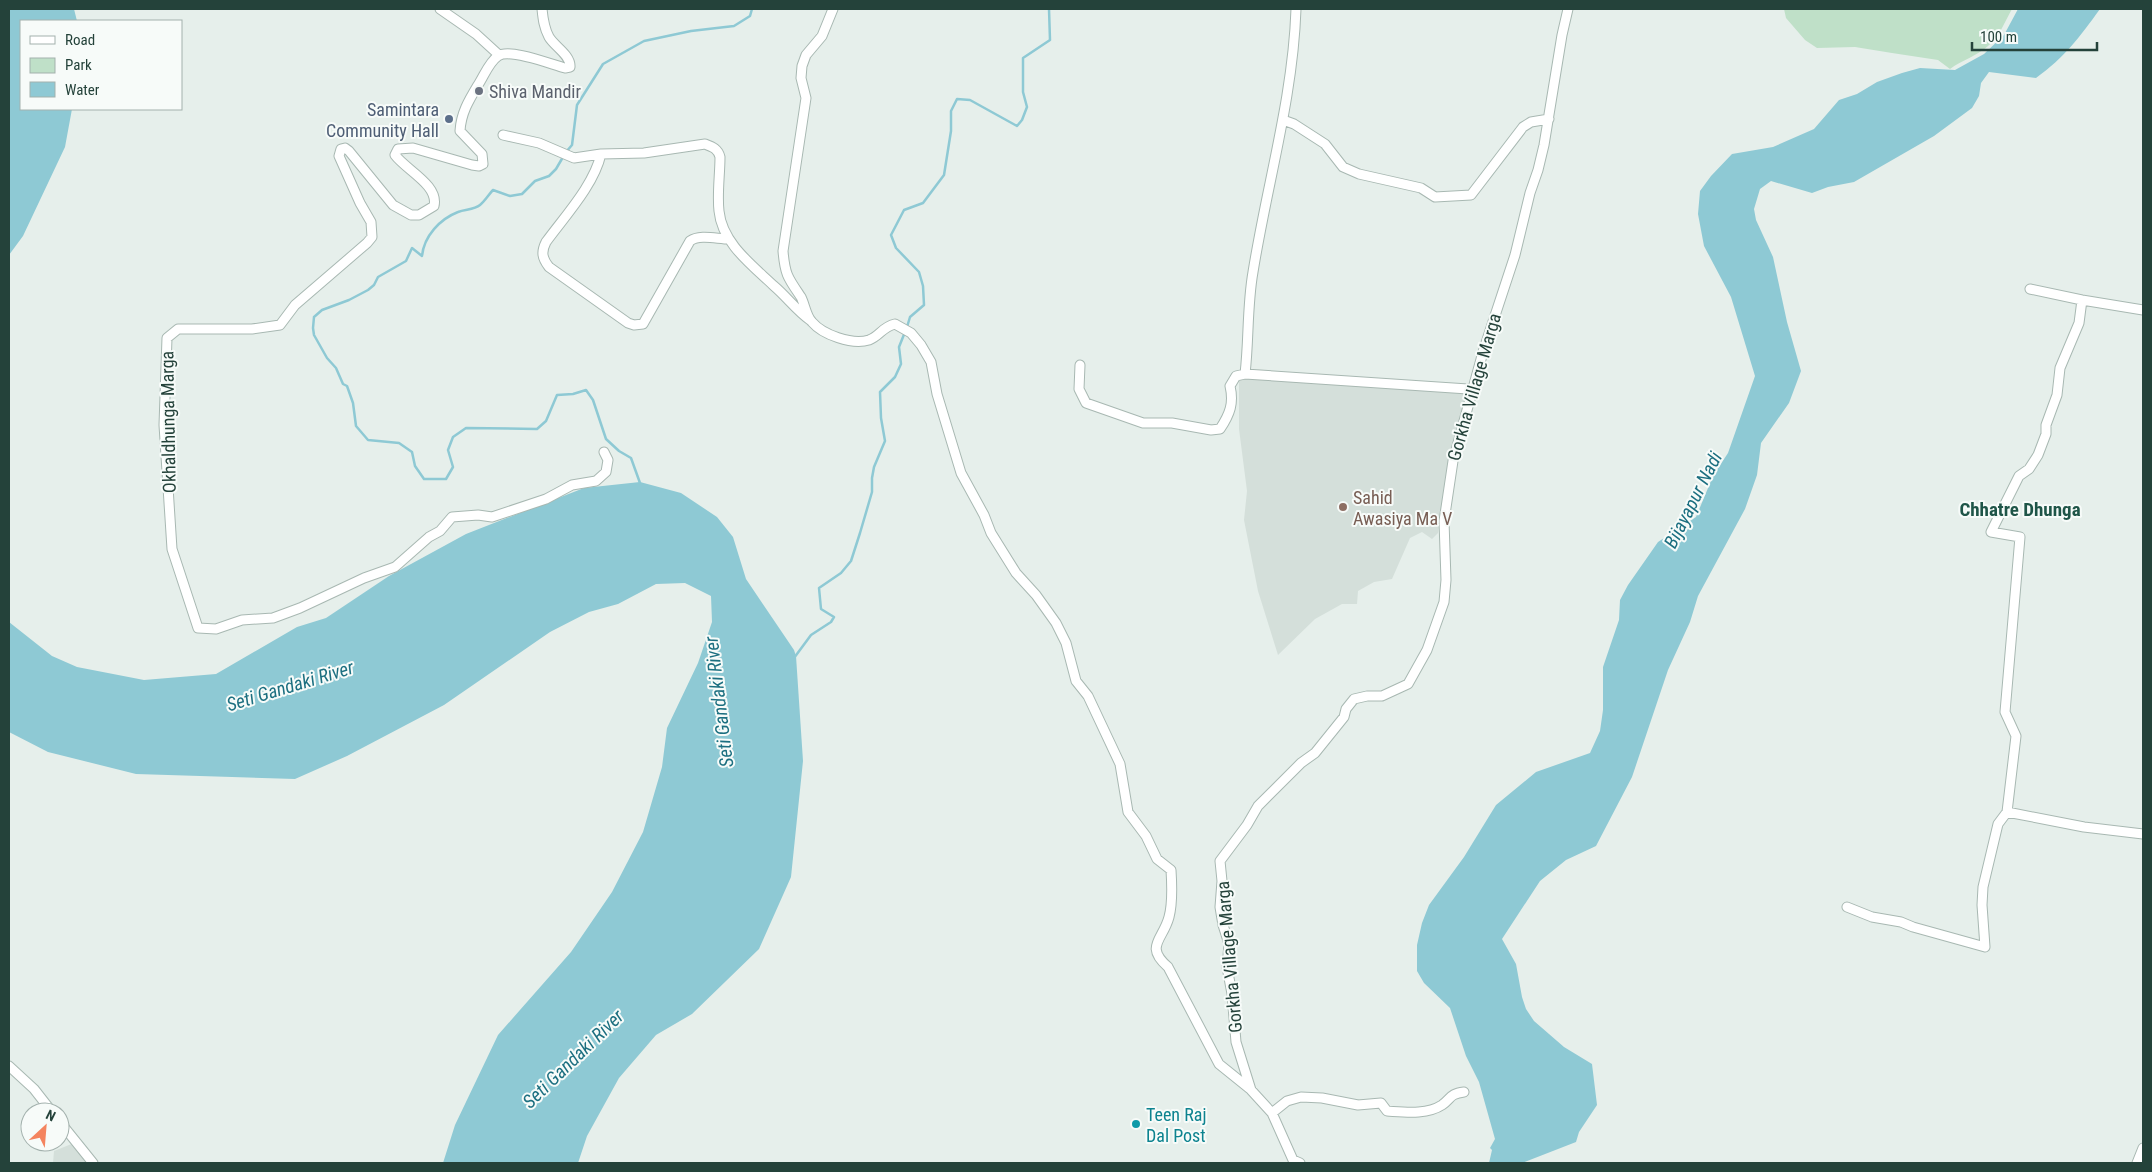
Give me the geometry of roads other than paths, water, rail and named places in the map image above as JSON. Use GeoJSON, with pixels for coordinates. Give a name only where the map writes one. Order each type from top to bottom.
{"type":"FeatureCollection","features":[{"type":"Feature","properties":{"kind":"street"},"geometry":{"type":"LineString","coordinates":[[440,9],[476,34],[499,55],[519,54],[565,68],[570,67],[570,62],[550,39],[544,26],[542,9]]}},
{"type":"Feature","properties":{"kind":"street"},"geometry":{"type":"LineString","coordinates":[[810,320],[802,299],[784,271],[782,252],[806,98],[801,78],[802,66],[806,55],[822,36],[833,9]]}},
{"type":"Feature","properties":{"kind":"street"},"geometry":{"type":"LineString","coordinates":[[1245,374],[1248,346],[1248,304],[1252,272],[1284,120],[1296,9]]}},
{"type":"Feature","properties":{"kind":"street","name":"Gorkha Village Marga"},"geometry":{"type":"LineString","coordinates":[[1300,1163],[1293,1160],[1272,1114],[1251,1090],[1236,1042],[1232,994],[1227,967],[1229,944],[1222,925],[1220,907],[1222,881],[1220,861],[1247,825],[1258,806],[1301,763],[1315,753],[1344,718],[1346,709],[1354,699],[1367,696],[1382,696],[1408,684],[1427,650],[1444,602],[1446,580],[1444,522],[1453,461],[1483,352],[1515,255],[1530,193],[1542,154],[1568,9]]}},
{"type":"Feature","properties":{"kind":"street","name":"Okhaldhunga Marga"},"geometry":{"type":"LineString","coordinates":[[499,55],[492,61],[460,120],[460,131],[482,154],[483,164],[472,165],[413,148],[398,149],[395,154],[399,161],[433,193],[434,206],[418,214],[410,215],[402,212],[393,205],[349,151],[345,148],[341,149],[339,156],[360,203],[371,222],[372,238],[295,304],[280,325],[252,329],[178,329],[167,338],[164,425],[172,549],[198,628],[216,629],[242,620],[273,618],[300,608],[364,578],[396,567],[429,537],[440,531],[452,517],[478,514],[492,517],[546,499],[572,485],[596,482],[606,472],[608,460],[604,452]]}},
{"type":"Feature","properties":{"kind":"street"},"geometry":{"type":"LineString","coordinates":[[1284,120],[1294,124],[1325,144],[1343,167],[1384,181],[1421,188],[1435,197],[1452,197],[1471,195],[1524,127],[1532,122],[1549,119]]}},
{"type":"Feature","properties":{"kind":"street"},"geometry":{"type":"LineString","coordinates":[[503,135],[539,143],[574,158],[601,154],[644,153],[704,144],[713,147],[719,151],[720,157],[719,211],[723,228],[729,239],[757,272],[775,287],[799,313],[828,334],[853,341],[870,340],[878,335],[886,326],[895,324],[911,333],[922,345],[931,362],[937,394],[961,473],[984,515],[991,533],[1016,573],[1036,595],[1056,623],[1066,643],[1076,682],[1088,696],[1120,764],[1128,812],[1146,836],[1157,859],[1172,870],[1169,917],[1155,947],[1157,958],[1168,967],[1219,1064],[1251,1090]]}},
{"type":"Feature","properties":{"kind":"street"},"geometry":{"type":"LineString","coordinates":[[601,154],[593,178],[546,242],[542,254],[543,260],[549,267],[628,323],[634,325],[643,324],[690,241],[695,237],[729,239]]}},
{"type":"Feature","properties":{"kind":"street"},"geometry":{"type":"LineString","coordinates":[[2030,288],[2082,300],[2143,310]]}},
{"type":"Feature","properties":{"kind":"street"},"geometry":{"type":"LineString","coordinates":[[1847,907],[1872,917],[1902,922],[1922,930],[1985,947],[1982,905],[1983,886],[1998,824],[2007,812],[2016,736],[2005,712],[2020,537],[1991,532],[2019,476],[2029,469],[2038,456],[2046,434],[2046,425],[2057,395],[2060,368],[2079,324],[2082,300]]}},
{"type":"Feature","properties":{"kind":"street"},"geometry":{"type":"LineString","coordinates":[[1080,365],[1079,389],[1086,403],[1143,422],[1172,423],[1211,430],[1220,429],[1228,417],[1233,400],[1230,386],[1236,376],[1245,374],[1474,388]]}},
{"type":"Feature","properties":{"kind":"street"},"geometry":{"type":"LineString","coordinates":[[2007,812],[2084,827],[2143,834]]}},
{"type":"Feature","properties":{"kind":"street"},"geometry":{"type":"LineString","coordinates":[[9,1066],[44,1102]]}},
{"type":"Feature","properties":{"kind":"street"},"geometry":{"type":"LineString","coordinates":[[1272,1114],[1287,1101],[1301,1097],[1322,1098],[1358,1105],[1382,1104],[1387,1111],[1418,1112],[1441,1106],[1453,1093],[1464,1092]]}},
{"type":"Feature","properties":{"kind":"street"},"geometry":{"type":"LineString","coordinates":[[70,1134],[93,1163]]}},
{"type":"Feature","properties":{"kind":"street"},"geometry":{"type":"LineString","coordinates":[[2138,1163],[2143,1148]]}},
{"type":"Feature","properties":{"kind":"water"},"geometry":{"type":"Polygon","coordinates":[[[9,9],[74,9],[77,20],[20,20],[20,110],[72,110],[65,147],[23,236],[9,255],[9,9]]]}},
{"type":"Feature","properties":{"kind":"water"},"geometry":{"type":"Polygon","coordinates":[[[2018,9],[2100,9],[2071,46],[2036,78],[1989,72],[1981,83],[1979,96],[1972,108],[1934,136],[1854,182],[1828,187],[1812,193],[1771,181],[1760,189],[1754,209],[1756,220],[1773,257],[1787,322],[1801,371],[1789,403],[1761,443],[1757,475],[1745,509],[1698,596],[1690,622],[1668,670],[1632,777],[1596,846],[1566,860],[1540,881],[1502,939],[1516,964],[1522,997],[1526,1009],[1534,1021],[1564,1047],[1592,1064],[1597,1105],[1579,1132],[1576,1142],[1522,1163],[1489,1163],[1492,1150],[1490,1148],[1495,1139],[1479,1082],[1466,1056],[1450,1008],[1424,983],[1417,971],[1417,945],[1422,923],[1429,905],[1464,857],[1496,805],[1536,772],[1590,753],[1600,731],[1603,710],[1603,667],[1619,620],[1620,600],[1628,585],[1658,542],[1696,517],[1713,476],[1728,453],[1755,376],[1731,297],[1704,246],[1698,214],[1700,191],[1732,154],[1773,147],[1814,129],[1839,100],[1857,94],[1877,82],[1902,73],[1920,68],[1955,70],[1984,54],[2004,35],[2018,9]]]}},
{"type":"Feature","properties":{"kind":"water","name":"Seti Gandaki River"},"geometry":{"type":"Polygon","coordinates":[[[640,482],[681,493],[717,517],[733,537],[746,579],[794,650],[796,656],[803,761],[791,877],[759,949],[692,1014],[656,1035],[619,1078],[587,1136],[578,1163],[443,1163],[455,1125],[498,1035],[571,952],[612,892],[643,832],[662,767],[667,728],[698,663],[712,622],[711,596],[685,583],[656,584],[618,604],[589,612],[550,632],[444,705],[347,756],[295,779],[136,774],[48,752],[9,732],[9,622],[52,656],[77,667],[144,680],[216,674],[297,627],[326,618],[389,576],[466,534],[584,488],[640,482]]]}},
{"type":"Feature","properties":{"kind":"waterway"},"geometry":{"type":"LineString","coordinates":[[566,152],[572,145],[577,105],[603,64],[644,41],[691,31],[734,26],[750,16],[752,9]]}},
{"type":"Feature","properties":{"kind":"waterway"},"geometry":{"type":"LineString","coordinates":[[907,327],[910,317],[924,305],[923,286],[919,272],[896,248],[891,235],[904,210],[923,203],[944,175],[951,131],[951,111],[957,99],[970,100],[1017,126],[1022,120],[1027,107],[1023,92],[1023,58],[1050,40],[1049,9]]}},
{"type":"Feature","properties":{"kind":"waterway"},"geometry":{"type":"LineString","coordinates":[[563,157],[549,176],[535,181],[522,194],[510,196],[493,190],[478,207],[458,212],[445,219],[430,235],[423,249],[422,256],[412,248],[406,261],[378,277],[374,285],[368,290],[349,300],[322,310],[314,317],[314,335],[327,358],[336,368],[343,384],[347,386],[353,403],[356,426],[368,440],[399,443],[412,452],[415,466],[424,479],[446,479],[453,467],[448,450],[453,437],[466,428],[537,429],[546,421],[557,395],[573,394],[586,390],[593,400],[606,439],[619,451],[631,458],[640,483]]}},
{"type":"Feature","properties":{"kind":"waterway"},"geometry":{"type":"LineString","coordinates":[[794,658],[811,635],[831,622],[834,617],[821,609],[819,588],[841,573],[851,561],[872,492],[874,467],[885,441],[881,418],[880,392],[895,377],[901,364],[899,347],[905,332]]}},
{"type":"Feature","properties":{"kind":"place","name":"Shiva Mandir"},"geometry":{"type":"Point","coordinates":[479,91]}},
{"type":"Feature","properties":{"kind":"place","name":"Samintara Community Hall"},"geometry":{"type":"Point","coordinates":[449,119]}},
{"type":"Feature","properties":{"kind":"place","name":"Sahid Awasiya Ma V"},"geometry":{"type":"Point","coordinates":[1343,507]}},
{"type":"Feature","properties":{"kind":"place","name":"Teen Raj Dal Post"},"geometry":{"type":"Point","coordinates":[1136,1124]}},
{"type":"Feature","properties":{"kind":"district","name":"Chhatre Dhunga"},"geometry":{"type":"Point","coordinates":[2020,509]}},
{"type":"Feature","properties":{"kind":"water label","name":"Bijayapur Nadi"},"geometry":{"type":"Point","coordinates":[1693,500]}}]}
